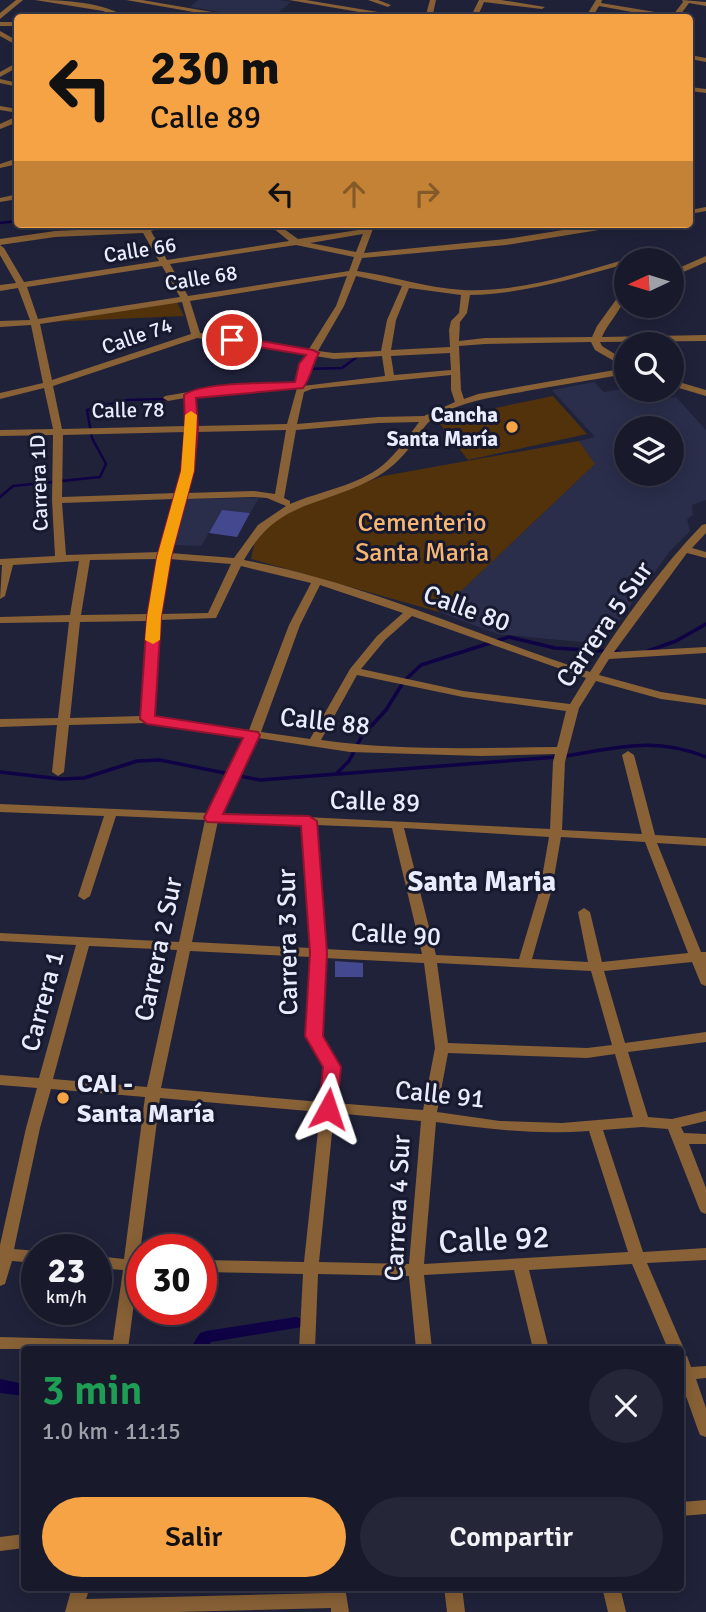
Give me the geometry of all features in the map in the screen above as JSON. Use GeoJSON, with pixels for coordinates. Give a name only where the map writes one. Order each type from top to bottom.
{"type":"FeatureCollection","features":[{"type":"Feature","properties":{"kind":"street"},"geometry":{"type":"LineString","coordinates":[[0,17],[20,0]]}},
{"type":"Feature","properties":{"kind":"street"},"geometry":{"type":"LineString","coordinates":[[38,0],[79,2],[117,14]]}},
{"type":"Feature","properties":{"kind":"street"},"geometry":{"type":"LineString","coordinates":[[130,0],[222,14]]}},
{"type":"Feature","properties":{"kind":"street"},"geometry":{"type":"LineString","coordinates":[[183,9],[192,0]]}},
{"type":"Feature","properties":{"kind":"street"},"geometry":{"type":"LineString","coordinates":[[292,0],[386,14]]}},
{"type":"Feature","properties":{"kind":"street"},"geometry":{"type":"LineString","coordinates":[[371,0],[388,5]]}},
{"type":"Feature","properties":{"kind":"street"},"geometry":{"type":"LineString","coordinates":[[483,0],[542,8]]}},
{"type":"Feature","properties":{"kind":"street"},"geometry":{"type":"LineString","coordinates":[[635,10],[643,0]]}},
{"type":"Feature","properties":{"kind":"street"},"geometry":{"type":"LineString","coordinates":[[687,0],[706,4]]}},
{"type":"Feature","properties":{"kind":"street"},"geometry":{"type":"LineString","coordinates":[[598,2],[658,14]]}},
{"type":"Feature","properties":{"kind":"street"},"geometry":{"type":"LineString","coordinates":[[332,14],[337,6]]}},
{"type":"Feature","properties":{"kind":"street"},"geometry":{"type":"LineString","coordinates":[[0,242],[55,234],[154,228]]}},
{"type":"Feature","properties":{"kind":"street"},"geometry":{"type":"LineString","coordinates":[[277,228],[296,242],[360,256],[506,242],[593,228]]}},
{"type":"Feature","properties":{"kind":"street"},"geometry":{"type":"LineString","coordinates":[[279,498],[285,456],[305,364],[340,306],[369,228]]}},
{"type":"Feature","properties":{"kind":"street","name":"Calle 66"},"geometry":{"type":"LineString","coordinates":[[0,288],[166,264],[369,228]]}},
{"type":"Feature","properties":{"kind":"street"},"geometry":{"type":"LineString","coordinates":[[571,228],[575,231]]}},
{"type":"Feature","properties":{"kind":"street"},"geometry":{"type":"LineString","coordinates":[[146,230],[185,299],[196,335]]}},
{"type":"Feature","properties":{"kind":"street","name":"Carrera 1D"},"geometry":{"type":"LineString","coordinates":[[0,248],[22,286],[35,323],[46,385],[58,431],[57,500],[61,560]]}},
{"type":"Feature","properties":{"kind":"street"},"geometry":{"type":"LineString","coordinates":[[684,269],[706,259]]}},
{"type":"Feature","properties":{"kind":"street","name":"Calle 68"},"geometry":{"type":"LineString","coordinates":[[0,324],[35,323],[351,273],[370,275],[406,286],[466,292],[536,288],[614,265]]}},
{"type":"Feature","properties":{"kind":"street"},"geometry":{"type":"LineString","coordinates":[[390,377],[384,354],[391,317],[406,286]]}},
{"type":"Feature","properties":{"kind":"street"},"geometry":{"type":"LineString","coordinates":[[460,403],[454,372],[455,325],[463,313],[466,292]]}},
{"type":"Feature","properties":{"kind":"street"},"geometry":{"type":"LineString","coordinates":[[614,308],[595,341],[598,348],[614,358]]}},
{"type":"Feature","properties":{"kind":"street","name":"Calle 74"},"geometry":{"type":"LineString","coordinates":[[0,396],[46,385],[196,335],[313,353],[384,354],[512,340],[706,338]]}},
{"type":"Feature","properties":{"kind":"street"},"geometry":{"type":"LineString","coordinates":[[168,398],[190,397],[224,389],[299,388],[454,372]]}},
{"type":"Feature","properties":{"kind":"street","name":"Calle 78"},"geometry":{"type":"LineString","coordinates":[[0,433],[293,427],[405,418],[426,419],[478,397],[614,374]]}},
{"type":"Feature","properties":{"kind":"street"},"geometry":{"type":"LineString","coordinates":[[684,387],[706,393]]}},
{"type":"Feature","properties":{"kind":"street"},"geometry":{"type":"LineString","coordinates":[[147,719],[154,617],[164,557],[182,496],[191,428],[190,397]]}},
{"type":"Feature","properties":{"kind":"street"},"geometry":{"type":"LineString","coordinates":[[0,620],[212,616],[240,562],[244,548],[272,518],[291,507],[381,471],[401,452],[426,419]]}},
{"type":"Feature","properties":{"kind":"street"},"geometry":{"type":"LineString","coordinates":[[57,500],[254,494],[279,498],[291,507]]}},
{"type":"Feature","properties":{"kind":"street","name":"Carrera 5 Sur"},"geometry":{"type":"LineString","coordinates":[[524,963],[546,889],[555,832],[561,755],[573,708],[590,676],[608,651],[685,549],[706,527]]}},
{"type":"Feature","properties":{"kind":"street","name":"Calle 80"},"geometry":{"type":"LineString","coordinates":[[211,558],[244,548]]}},
{"type":"Feature","properties":{"kind":"street"},"geometry":{"type":"LineString","coordinates":[[685,549],[706,555]]}},
{"type":"Feature","properties":{"kind":"street","name":"Calle 80"},"geometry":{"type":"LineString","coordinates":[[4,561],[164,557],[240,562],[317,581],[410,611],[590,676],[662,697],[706,702]]}},
{"type":"Feature","properties":{"kind":"street"},"geometry":{"type":"LineString","coordinates":[[58,772],[75,618],[85,559]]}},
{"type":"Feature","properties":{"kind":"street"},"geometry":{"type":"LineString","coordinates":[[0,596],[4,561]]}},
{"type":"Feature","properties":{"kind":"street","name":"Carrera 2 Sur"},"geometry":{"type":"LineString","coordinates":[[140,1234],[153,1094],[187,947],[212,818],[234,778],[268,700],[286,641],[299,610],[317,581]]}},
{"type":"Feature","properties":{"kind":"street"},"geometry":{"type":"LineString","coordinates":[[313,744],[354,671],[381,638],[410,611]]}},
{"type":"Feature","properties":{"kind":"street"},"geometry":{"type":"LineString","coordinates":[[608,651],[706,650]]}},
{"type":"Feature","properties":{"kind":"street"},"geometry":{"type":"LineString","coordinates":[[354,671],[403,683],[522,704],[573,708]]}},
{"type":"Feature","properties":{"kind":"street","name":"Calle 88"},"geometry":{"type":"LineString","coordinates":[[0,723],[147,719],[355,748],[561,755]]}},
{"type":"Feature","properties":{"kind":"street"},"geometry":{"type":"LineString","coordinates":[[628,755],[650,840],[701,956],[706,981]]}},
{"type":"Feature","properties":{"kind":"street","name":"Calle 89"},"geometry":{"type":"LineString","coordinates":[[0,808],[397,824],[706,842]]}},
{"type":"Feature","properties":{"kind":"street"},"geometry":{"type":"LineString","coordinates":[[84,896],[111,813]]}},
{"type":"Feature","properties":{"kind":"street","name":"Carrera 3 Sur"},"geometry":{"type":"LineString","coordinates":[[307,1346],[311,1267],[332,1067],[314,1036],[318,953],[309,821]]}},
{"type":"Feature","properties":{"kind":"street","name":"Carrera 4 Sur"},"geometry":{"type":"LineString","coordinates":[[397,824],[430,958],[442,1048],[429,1116],[416,1270],[424,1346]]}},
{"type":"Feature","properties":{"kind":"street"},"geometry":{"type":"LineString","coordinates":[[584,912],[596,967],[642,1122]]}},
{"type":"Feature","properties":{"kind":"street","name":"Calle 90"},"geometry":{"type":"LineString","coordinates":[[0,937],[596,967],[701,956]]}},
{"type":"Feature","properties":{"kind":"street","name":"Carrera 1"},"geometry":{"type":"LineString","coordinates":[[0,1280],[2,1254],[83,940]]}},
{"type":"Feature","properties":{"kind":"street"},"geometry":{"type":"LineString","coordinates":[[442,1048],[587,1053],[620,1051],[706,1037]]}},
{"type":"Feature","properties":{"kind":"street","name":"Calle 91"},"geometry":{"type":"LineString","coordinates":[[0,1080],[429,1116],[500,1126],[562,1128],[642,1122],[672,1124],[706,1116]]}},
{"type":"Feature","properties":{"kind":"street"},"geometry":{"type":"LineString","coordinates":[[672,1124],[680,1138],[706,1208]]}},
{"type":"Feature","properties":{"kind":"street"},"geometry":{"type":"LineString","coordinates":[[594,1125],[638,1259],[675,1346]]}},
{"type":"Feature","properties":{"kind":"street"},"geometry":{"type":"LineString","coordinates":[[680,1138],[706,1139]]}},
{"type":"Feature","properties":{"kind":"street"},"geometry":{"type":"LineString","coordinates":[[2,1254],[21,1256]]}},
{"type":"Feature","properties":{"kind":"street","name":"Calle 92"},"geometry":{"type":"LineString","coordinates":[[217,1266],[416,1270],[521,1267],[706,1254]]}},
{"type":"Feature","properties":{"kind":"street"},"geometry":{"type":"LineString","coordinates":[[521,1267],[540,1346]]}},
{"type":"Feature","properties":{"kind":"street","name":"Carrera 2 Sur"},"geometry":{"type":"LineString","coordinates":[[120,1346],[126,1319]]}},
{"type":"Feature","properties":{"kind":"street"},"geometry":{"type":"LineString","coordinates":[[0,1343],[72,1346]]}},
{"type":"Feature","properties":{"kind":"street"},"geometry":{"type":"LineString","coordinates":[[684,1375],[706,1372]]}},
{"type":"Feature","properties":{"kind":"street"},"geometry":{"type":"LineString","coordinates":[[684,1377],[706,1430]]}},
{"type":"Feature","properties":{"kind":"street"},"geometry":{"type":"LineString","coordinates":[[684,1509],[706,1507]]}},
{"type":"Feature","properties":{"kind":"street"},"geometry":{"type":"LineString","coordinates":[[0,1544],[21,1541]]}},
{"type":"Feature","properties":{"kind":"street"},"geometry":{"type":"LineString","coordinates":[[80,1591],[74,1609],[338,1600]]}},
{"type":"Feature","properties":{"kind":"street"},"geometry":{"type":"LineString","coordinates":[[453,1591],[456,1612]]}},
{"type":"Feature","properties":{"kind":"street"},"geometry":{"type":"LineString","coordinates":[[612,1591],[617,1612]]}},
{"type":"Feature","properties":{"kind":"shaded area"},"geometry":{"type":"Polygon","coordinates":[[[198,0],[291,2],[277,14],[233,14],[190,7],[198,0]]]}},
{"type":"Feature","properties":{"kind":"shaded area"},"geometry":{"type":"Polygon","coordinates":[[[594,382],[604,392],[614,390],[614,402],[681,402],[706,430],[706,500],[692,505],[693,515],[687,519],[690,531],[670,551],[602,644],[498,634],[439,612],[595,464],[579,441],[595,437],[552,390],[594,382]]]}},
{"type":"Feature","properties":{"kind":"shaded area"},"geometry":{"type":"Polygon","coordinates":[[[259,498],[250,513],[222,510],[201,546],[171,545],[184,499],[259,498]]]}},
{"type":"Feature","properties":{"kind":"green space"},"geometry":{"type":"Polygon","coordinates":[[[177,302],[184,316],[48,322],[177,302]]]}},
{"type":"Feature","properties":{"kind":"green space","name":"Cancha Santa María"},"geometry":{"type":"Polygon","coordinates":[[[553,396],[587,434],[468,460],[437,420],[553,396]]]}},
{"type":"Feature","properties":{"kind":"green space","name":"Cementerio Santa Maria"},"geometry":{"type":"Polygon","coordinates":[[[579,441],[595,464],[439,612],[251,559],[255,541],[269,525],[293,510],[383,476],[579,441]]]}},
{"type":"Feature","properties":{"kind":"building"},"geometry":{"type":"Polygon","coordinates":[[[222,510],[250,513],[237,537],[209,533],[222,510]]]}},
{"type":"Feature","properties":{"kind":"building"},"geometry":{"type":"Polygon","coordinates":[[[335,961],[363,963],[363,977],[335,977],[335,961]]]}},
{"type":"Feature","properties":{"kind":"waterway"},"geometry":{"type":"LineString","coordinates":[[0,223],[14,221]]}},
{"type":"Feature","properties":{"kind":"waterway"},"geometry":{"type":"LineString","coordinates":[[307,369],[342,368],[357,357]]}},
{"type":"Feature","properties":{"kind":"waterway"},"geometry":{"type":"LineString","coordinates":[[0,497],[13,486],[100,477],[106,464],[92,438],[87,410],[127,400],[169,399]]}},
{"type":"Feature","properties":{"kind":"waterway"},"geometry":{"type":"LineString","coordinates":[[648,651],[676,641],[706,624]]}},
{"type":"Feature","properties":{"kind":"waterway"},"geometry":{"type":"LineString","coordinates":[[337,773],[349,761],[362,736],[386,710],[404,681],[421,665],[509,637],[555,648],[619,652]]}},
{"type":"Feature","properties":{"kind":"waterway"},"geometry":{"type":"LineString","coordinates":[[565,756],[619,747],[653,745],[706,757]]}},
{"type":"Feature","properties":{"kind":"waterway"},"geometry":{"type":"LineString","coordinates":[[0,772],[61,779],[84,778],[137,761],[160,760],[260,780],[557,757]]}},
{"type":"Feature","properties":{"kind":"waterway"},"geometry":{"type":"LineString","coordinates":[[200,1346],[206,1337],[296,1323]]}},
{"type":"Feature","properties":{"kind":"waterway"},"geometry":{"type":"LineString","coordinates":[[0,1386],[21,1390]]}},
{"type":"Feature","properties":{"kind":"slow traffic"},"geometry":{"type":"LineString","coordinates":[[153,640],[164,557],[187,471],[191,415]]}},
{"type":"Feature","properties":{"kind":"place","name":"Cancha Santa María"},"geometry":{"type":"Point","coordinates":[512,427]}},
{"type":"Feature","properties":{"kind":"place","name":"CAI - Santa María"},"geometry":{"type":"Point","coordinates":[63,1098]}},
{"type":"Feature","properties":{"kind":"district","name":"Santa Maria"},"geometry":{"type":"Point","coordinates":[482,881]}},
{"type":"Feature","properties":{"kind":"route"},"geometry":{"type":"LineString","coordinates":[[232,340],[313,353],[305,364],[302,382],[298,385],[224,389],[190,395],[191,428],[187,471],[164,557],[154,617],[147,719],[253,735],[212,818],[309,821],[318,953],[314,1036],[332,1067],[328,1109]]}}]}
